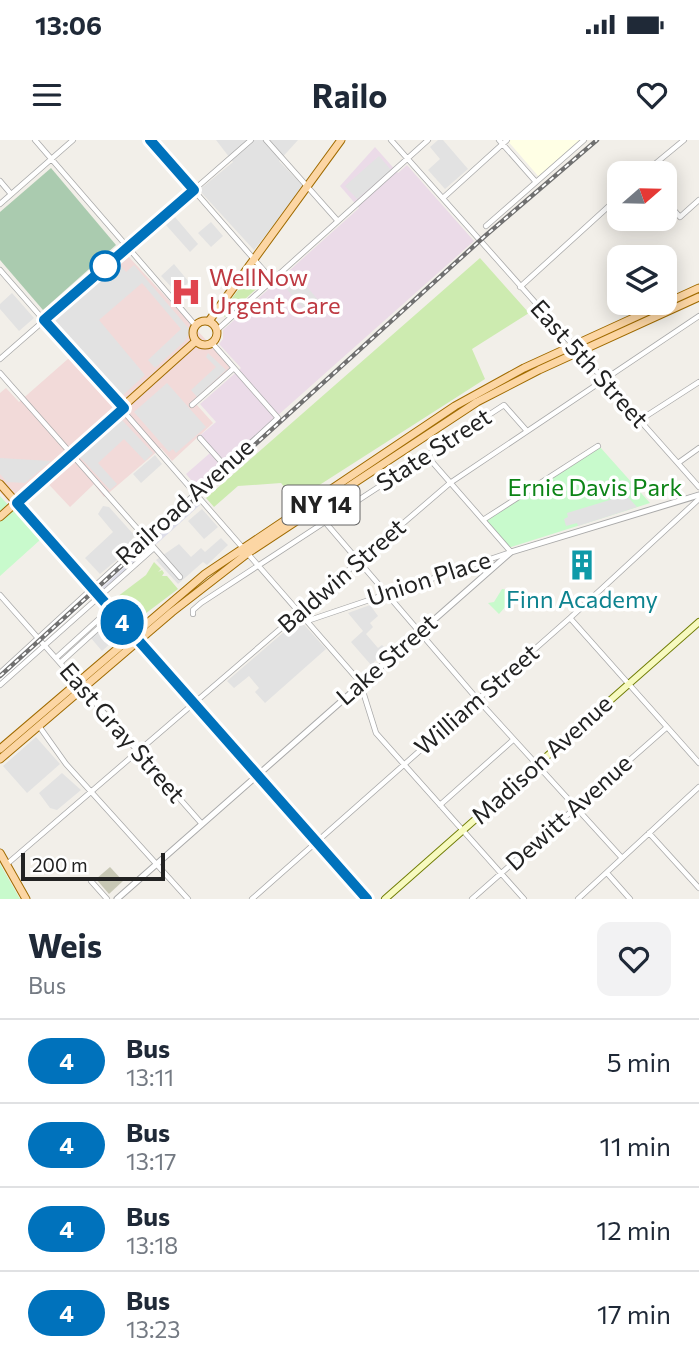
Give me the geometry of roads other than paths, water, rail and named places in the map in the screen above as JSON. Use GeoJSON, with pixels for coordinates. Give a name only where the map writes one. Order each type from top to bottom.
{"type":"FeatureCollection","features":[{"type":"Feature","properties":{"kind":"main road"},"geometry":{"type":"LineString","coordinates":[[209,321],[217,330],[212,343],[204,345],[196,341],[193,333],[195,325],[209,321],[341,140]]}},
{"type":"Feature","properties":{"kind":"main road","name":"NY 14"},"geometry":{"type":"LineString","coordinates":[[0,749],[245,550],[466,399],[573,345],[699,288]]}},
{"type":"Feature","properties":{"kind":"main road","name":"NY 14"},"geometry":{"type":"LineString","coordinates":[[245,550],[477,402],[699,298]]}},
{"type":"Feature","properties":{"kind":"main road"},"geometry":{"type":"LineString","coordinates":[[0,517],[196,341]]}},
{"type":"Feature","properties":{"kind":"main road"},"geometry":{"type":"LineString","coordinates":[[0,484],[367,899]]}},
{"type":"Feature","properties":{"kind":"main road","name":"Madison Avenue"},"geometry":{"type":"LineString","coordinates":[[385,899],[699,622]]}},
{"type":"Feature","properties":{"kind":"main road","name":"NY 14"},"geometry":{"type":"LineString","coordinates":[[0,759],[39,726],[80,685]]}},
{"type":"Feature","properties":{"kind":"main road"},"geometry":{"type":"LineString","coordinates":[[0,853],[26,899]]}},
{"type":"Feature","properties":{"kind":"street"},"geometry":{"type":"LineString","coordinates":[[35,140],[195,325]]}},
{"type":"Feature","properties":{"kind":"street"},"geometry":{"type":"LineString","coordinates":[[0,204],[73,140]]}},
{"type":"Feature","properties":{"kind":"street"},"geometry":{"type":"LineString","coordinates":[[150,140],[273,281]]}},
{"type":"Feature","properties":{"kind":"street"},"geometry":{"type":"LineString","coordinates":[[0,359],[251,140]]}},
{"type":"Feature","properties":{"kind":"street"},"geometry":{"type":"LineString","coordinates":[[266,140],[337,220]]}},
{"type":"Feature","properties":{"kind":"street","name":"East 5th Street"},"geometry":{"type":"LineString","coordinates":[[391,140],[699,487]]}},
{"type":"Feature","properties":{"kind":"street"},"geometry":{"type":"LineString","coordinates":[[217,330],[428,140]]}},
{"type":"Feature","properties":{"kind":"street"},"geometry":{"type":"LineString","coordinates":[[486,226],[584,140]]}},
{"type":"Feature","properties":{"kind":"street"},"geometry":{"type":"LineString","coordinates":[[659,161],[684,140]]}},
{"type":"Feature","properties":{"kind":"street"},"geometry":{"type":"LineString","coordinates":[[443,198],[503,141],[536,182]]}},
{"type":"Feature","properties":{"kind":"street"},"geometry":{"type":"LineString","coordinates":[[0,181],[11,194]]}},
{"type":"Feature","properties":{"kind":"street"},"geometry":{"type":"LineString","coordinates":[[677,214],[680,217],[699,200]]}},
{"type":"Feature","properties":{"kind":"street"},"geometry":{"type":"LineString","coordinates":[[520,287],[607,208]]}},
{"type":"Feature","properties":{"kind":"street"},"geometry":{"type":"LineString","coordinates":[[0,270],[124,408],[360,682],[376,733],[524,899]]}},
{"type":"Feature","properties":{"kind":"street","name":"Baldwin Street"},"geometry":{"type":"LineString","coordinates":[[6,864],[450,482],[699,316]]}},
{"type":"Feature","properties":{"kind":"street"},"geometry":{"type":"LineString","coordinates":[[192,405],[234,368],[212,343]]}},
{"type":"Feature","properties":{"kind":"street","name":"Railroad Avenue"},"geometry":{"type":"LineString","coordinates":[[41,641],[91,587],[278,418],[234,368]]}},
{"type":"Feature","properties":{"kind":"street"},"geometry":{"type":"LineString","coordinates":[[0,373],[180,577]]}},
{"type":"Feature","properties":{"kind":"street"},"geometry":{"type":"LineString","coordinates":[[640,420],[699,382]]}},
{"type":"Feature","properties":{"kind":"street","name":"State Street"},"geometry":{"type":"LineString","coordinates":[[193,614],[192,610],[201,603],[504,405],[527,431]]}},
{"type":"Feature","properties":{"kind":"street"},"geometry":{"type":"LineString","coordinates":[[200,438],[225,466]]}},
{"type":"Feature","properties":{"kind":"street"},"geometry":{"type":"LineString","coordinates":[[483,520],[598,446]]}},
{"type":"Feature","properties":{"kind":"street"},"geometry":{"type":"LineString","coordinates":[[678,463],[699,448]]}},
{"type":"Feature","properties":{"kind":"street"},"geometry":{"type":"LineString","coordinates":[[427,456],[511,552]]}},
{"type":"Feature","properties":{"kind":"street","name":"Lake Street"},"geometry":{"type":"LineString","coordinates":[[117,899],[360,682],[511,552],[699,497]]}},
{"type":"Feature","properties":{"kind":"street","name":"William Street"},"geometry":{"type":"LineString","coordinates":[[252,899],[570,618],[699,497]]}},
{"type":"Feature","properties":{"kind":"street"},"geometry":{"type":"LineString","coordinates":[[325,522],[513,740],[622,858]]}},
{"type":"Feature","properties":{"kind":"street","name":"Railroad Avenue"},"geometry":{"type":"LineString","coordinates":[[0,673],[99,595],[106,593],[154,548]]}},
{"type":"Feature","properties":{"kind":"street","name":"Union Place"},"geometry":{"type":"LineString","coordinates":[[307,621],[511,552]]}},
{"type":"Feature","properties":{"kind":"street","name":"East Gray Street"},"geometry":{"type":"LineString","coordinates":[[0,595],[202,824]]}},
{"type":"Feature","properties":{"kind":"street"},"geometry":{"type":"LineString","coordinates":[[58,660],[113,611]]}},
{"type":"Feature","properties":{"kind":"street"},"geometry":{"type":"LineString","coordinates":[[570,618],[699,763]]}},
{"type":"Feature","properties":{"kind":"street"},"geometry":{"type":"LineString","coordinates":[[1,684],[41,641]]}},
{"type":"Feature","properties":{"kind":"street"},"geometry":{"type":"LineString","coordinates":[[39,726],[66,764],[188,899]]}},
{"type":"Feature","properties":{"kind":"street","name":"Dewitt Avenue"},"geometry":{"type":"LineString","coordinates":[[472,899],[666,727]]}},
{"type":"Feature","properties":{"kind":"street"},"geometry":{"type":"LineString","coordinates":[[440,805],[513,740]]}},
{"type":"Feature","properties":{"kind":"street"},"geometry":{"type":"LineString","coordinates":[[578,899],[699,787]]}},
{"type":"Feature","properties":{"kind":"street"},"geometry":{"type":"LineString","coordinates":[[649,833],[699,888]]}},
{"type":"Feature","properties":{"kind":"street"},"geometry":{"type":"LineString","coordinates":[[607,873],[630,899]]}},
{"type":"Feature","properties":{"kind":"street"},"geometry":{"type":"LineString","coordinates":[[91,881],[107,899]]}},
{"type":"Feature","properties":{"kind":"railway"},"geometry":{"type":"LineString","coordinates":[[0,676],[485,236],[597,140]]}},
{"type":"Feature","properties":{"kind":"place","name":"WellNow Urgent Care"},"geometry":{"type":"Point","coordinates":[186,292]}},
{"type":"Feature","properties":{"kind":"place","name":"Finn Academy"},"geometry":{"type":"Point","coordinates":[582,565]}},
{"type":"Feature","properties":{"kind":"park label","name":"Ernie Davis Park"},"geometry":{"type":"Point","coordinates":[595,488]}}]}
